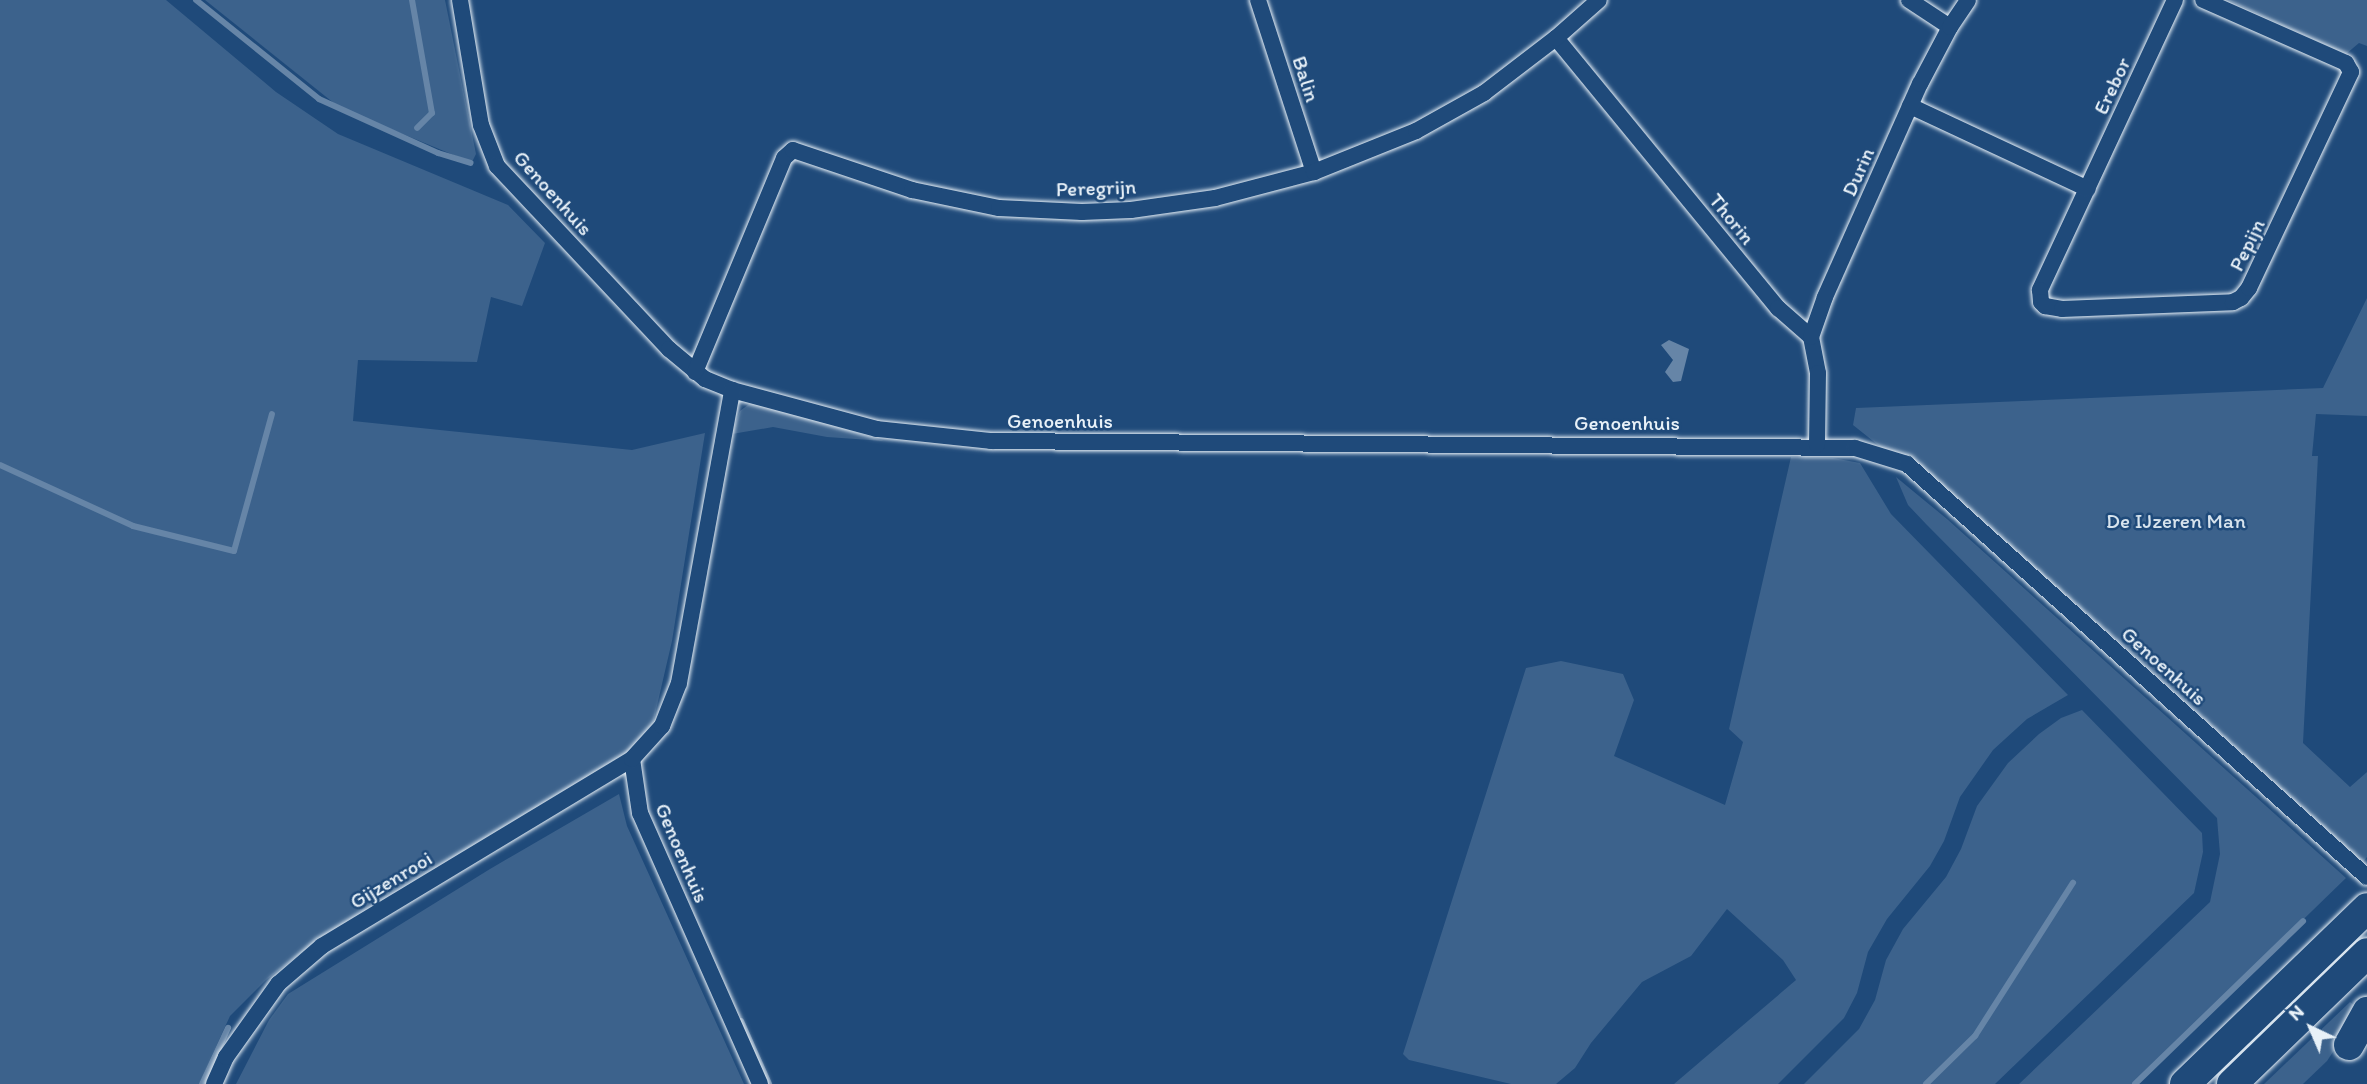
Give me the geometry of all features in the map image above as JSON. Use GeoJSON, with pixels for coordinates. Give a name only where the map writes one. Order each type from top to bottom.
{"type":"FeatureCollection","features":[{"type":"Feature","properties":{"kind":"highway"},"geometry":{"type":"LineString","coordinates":[[2185,1084],[2367,908]]}},
{"type":"Feature","properties":{"kind":"highway"},"geometry":{"type":"LineString","coordinates":[[2232,1084],[2367,953]]}},
{"type":"Feature","properties":{"kind":"highway"},"geometry":{"type":"LineString","coordinates":[[2349,1045],[2367,1012]]}},
{"type":"Feature","properties":{"kind":"street","name":"Genoenhuis"},"geometry":{"type":"LineString","coordinates":[[460,0],[481,125],[497,166],[669,349],[695,372],[732,390],[877,429],[991,441],[1855,447],[1908,464],[2367,877]]}},
{"type":"Feature","properties":{"kind":"street","name":"Balin"},"geometry":{"type":"LineString","coordinates":[[1258,0],[1314,172]]}},
{"type":"Feature","properties":{"kind":"street","name":"Peregrijn"},"geometry":{"type":"LineString","coordinates":[[695,372],[784,158],[793,150],[866,176],[944,198],[999,208],[1082,212],[1173,205],[1314,172],[1416,131],[1484,93],[1556,38],[1599,0]]}},
{"type":"Feature","properties":{"kind":"street"},"geometry":{"type":"LineString","coordinates":[[1909,0],[1950,27]]}},
{"type":"Feature","properties":{"kind":"street","name":"Durin"},"geometry":{"type":"LineString","coordinates":[[1811,337],[1825,297],[1910,106],[1950,27],[1968,0]]}},
{"type":"Feature","properties":{"kind":"street","name":"Erebor"},"geometry":{"type":"LineString","coordinates":[[2041,302],[2040,290],[2175,0]]}},
{"type":"Feature","properties":{"kind":"street","name":"Pepijn"},"geometry":{"type":"LineString","coordinates":[[2041,302],[2062,309],[2233,302],[2241,298],[2249,288],[2350,77],[2350,68],[2346,63],[2203,0]]}},
{"type":"Feature","properties":{"kind":"street","name":"Thorin"},"geometry":{"type":"LineString","coordinates":[[1556,38],[1778,308],[1811,337]]}},
{"type":"Feature","properties":{"kind":"street"},"geometry":{"type":"LineString","coordinates":[[1910,106],[2088,189]]}},
{"type":"Feature","properties":{"kind":"street"},"geometry":{"type":"LineString","coordinates":[[1811,337],[1818,386],[1817,446]]}},
{"type":"Feature","properties":{"kind":"street"},"geometry":{"type":"LineString","coordinates":[[632,759],[662,726],[679,682],[732,390]]}},
{"type":"Feature","properties":{"kind":"street","name":"Genoenhuis"},"geometry":{"type":"LineString","coordinates":[[632,759],[640,813],[760,1084]]}},
{"type":"Feature","properties":{"kind":"street","name":"Gijzenrooi"},"geometry":{"type":"LineString","coordinates":[[214,1084],[226,1057],[278,984],[322,946],[632,759]]}},
{"type":"Feature","properties":{"kind":"green space"},"geometry":{"type":"Polygon","coordinates":[[[0,0],[166,0],[276,92],[338,134],[508,205],[545,243],[522,306],[491,297],[477,362],[358,360],[353,421],[632,450],[705,433],[672,641],[653,723],[640,743],[609,768],[302,952],[266,980],[230,1016],[199,1084],[0,1084],[0,0]]]}},
{"type":"Feature","properties":{"kind":"green space"},"geometry":{"type":"Polygon","coordinates":[[[205,0],[445,0],[476,154],[473,160],[468,161],[340,108],[205,0]]]}},
{"type":"Feature","properties":{"kind":"green space"},"geometry":{"type":"Polygon","coordinates":[[[2228,0],[2367,0],[2367,46],[2359,43],[2346,54],[2228,0]]]}},
{"type":"Feature","properties":{"kind":"green space","name":"De IJzeren Man"},"geometry":{"type":"Polygon","coordinates":[[[2367,298],[2367,416],[2316,414],[2312,456],[2318,456],[2303,743],[2350,787],[2367,772],[2367,857],[2363,862],[2077,604],[1853,425],[1856,408],[2323,388],[2367,298]]]}},
{"type":"Feature","properties":{"kind":"green space"},"geometry":{"type":"Polygon","coordinates":[[[753,401],[884,441],[827,437],[773,427],[732,434],[740,411],[753,401]]]}},
{"type":"Feature","properties":{"kind":"green space"},"geometry":{"type":"Polygon","coordinates":[[[1791,457],[1833,458],[1860,463],[1891,514],[2068,695],[2027,719],[1993,750],[1960,797],[1944,841],[1930,866],[1887,919],[1868,952],[1857,993],[1844,1018],[1778,1084],[1674,1084],[1796,980],[1783,960],[1727,909],[1691,956],[1642,982],[1591,1043],[1575,1068],[1556,1084],[1511,1084],[1409,1060],[1403,1054],[1526,668],[1561,661],[1623,674],[1634,700],[1614,756],[1725,805],[1743,742],[1729,729],[1791,457]]]}},
{"type":"Feature","properties":{"kind":"green space"},"geometry":{"type":"Polygon","coordinates":[[[1896,477],[1947,519],[2346,878],[2134,1084],[2019,1084],[2210,902],[2220,854],[2217,818],[1908,505],[1896,477]]]}},
{"type":"Feature","properties":{"kind":"green space"},"geometry":{"type":"Polygon","coordinates":[[[2082,710],[2202,833],[2203,852],[2194,893],[1995,1084],[1804,1084],[1859,1029],[1875,1000],[1886,960],[1903,929],[1946,877],[1961,849],[1977,806],[2008,763],[2061,718],[2082,710]]]}},
{"type":"Feature","properties":{"kind":"green space"},"geometry":{"type":"Polygon","coordinates":[[[619,794],[627,826],[744,1084],[236,1084],[269,1020],[288,994],[490,869],[619,794]]]}},
{"type":"Feature","properties":{"kind":"green space"},"geometry":{"type":"Polygon","coordinates":[[[2350,1002],[2360,1011],[2327,1061],[2303,1084],[2264,1084],[2350,1002]]]}},
{"type":"Feature","properties":{"kind":"shaded area"},"geometry":{"type":"Polygon","coordinates":[[[1669,340],[1689,349],[1681,381],[1673,382],[1665,372],[1673,360],[1661,345],[1669,340]]]}},
{"type":"Feature","properties":{"kind":"waterway"},"geometry":{"type":"LineString","coordinates":[[196,0],[319,99],[438,153],[470,163]]}},
{"type":"Feature","properties":{"kind":"waterway"},"geometry":{"type":"LineString","coordinates":[[412,0],[432,113],[417,128]]}},
{"type":"Feature","properties":{"kind":"waterway"},"geometry":{"type":"LineString","coordinates":[[0,465],[133,526],[234,551],[272,414]]}},
{"type":"Feature","properties":{"kind":"waterway"},"geometry":{"type":"LineString","coordinates":[[1926,1084],[1975,1036],[2073,883]]}},
{"type":"Feature","properties":{"kind":"waterway"},"geometry":{"type":"LineString","coordinates":[[2135,1084],[2303,921]]}},
{"type":"Feature","properties":{"kind":"waterway"},"geometry":{"type":"LineString","coordinates":[[741,1021],[769,1084]]}},
{"type":"Feature","properties":{"kind":"waterway"},"geometry":{"type":"LineString","coordinates":[[202,1084],[228,1028]]}}]}
